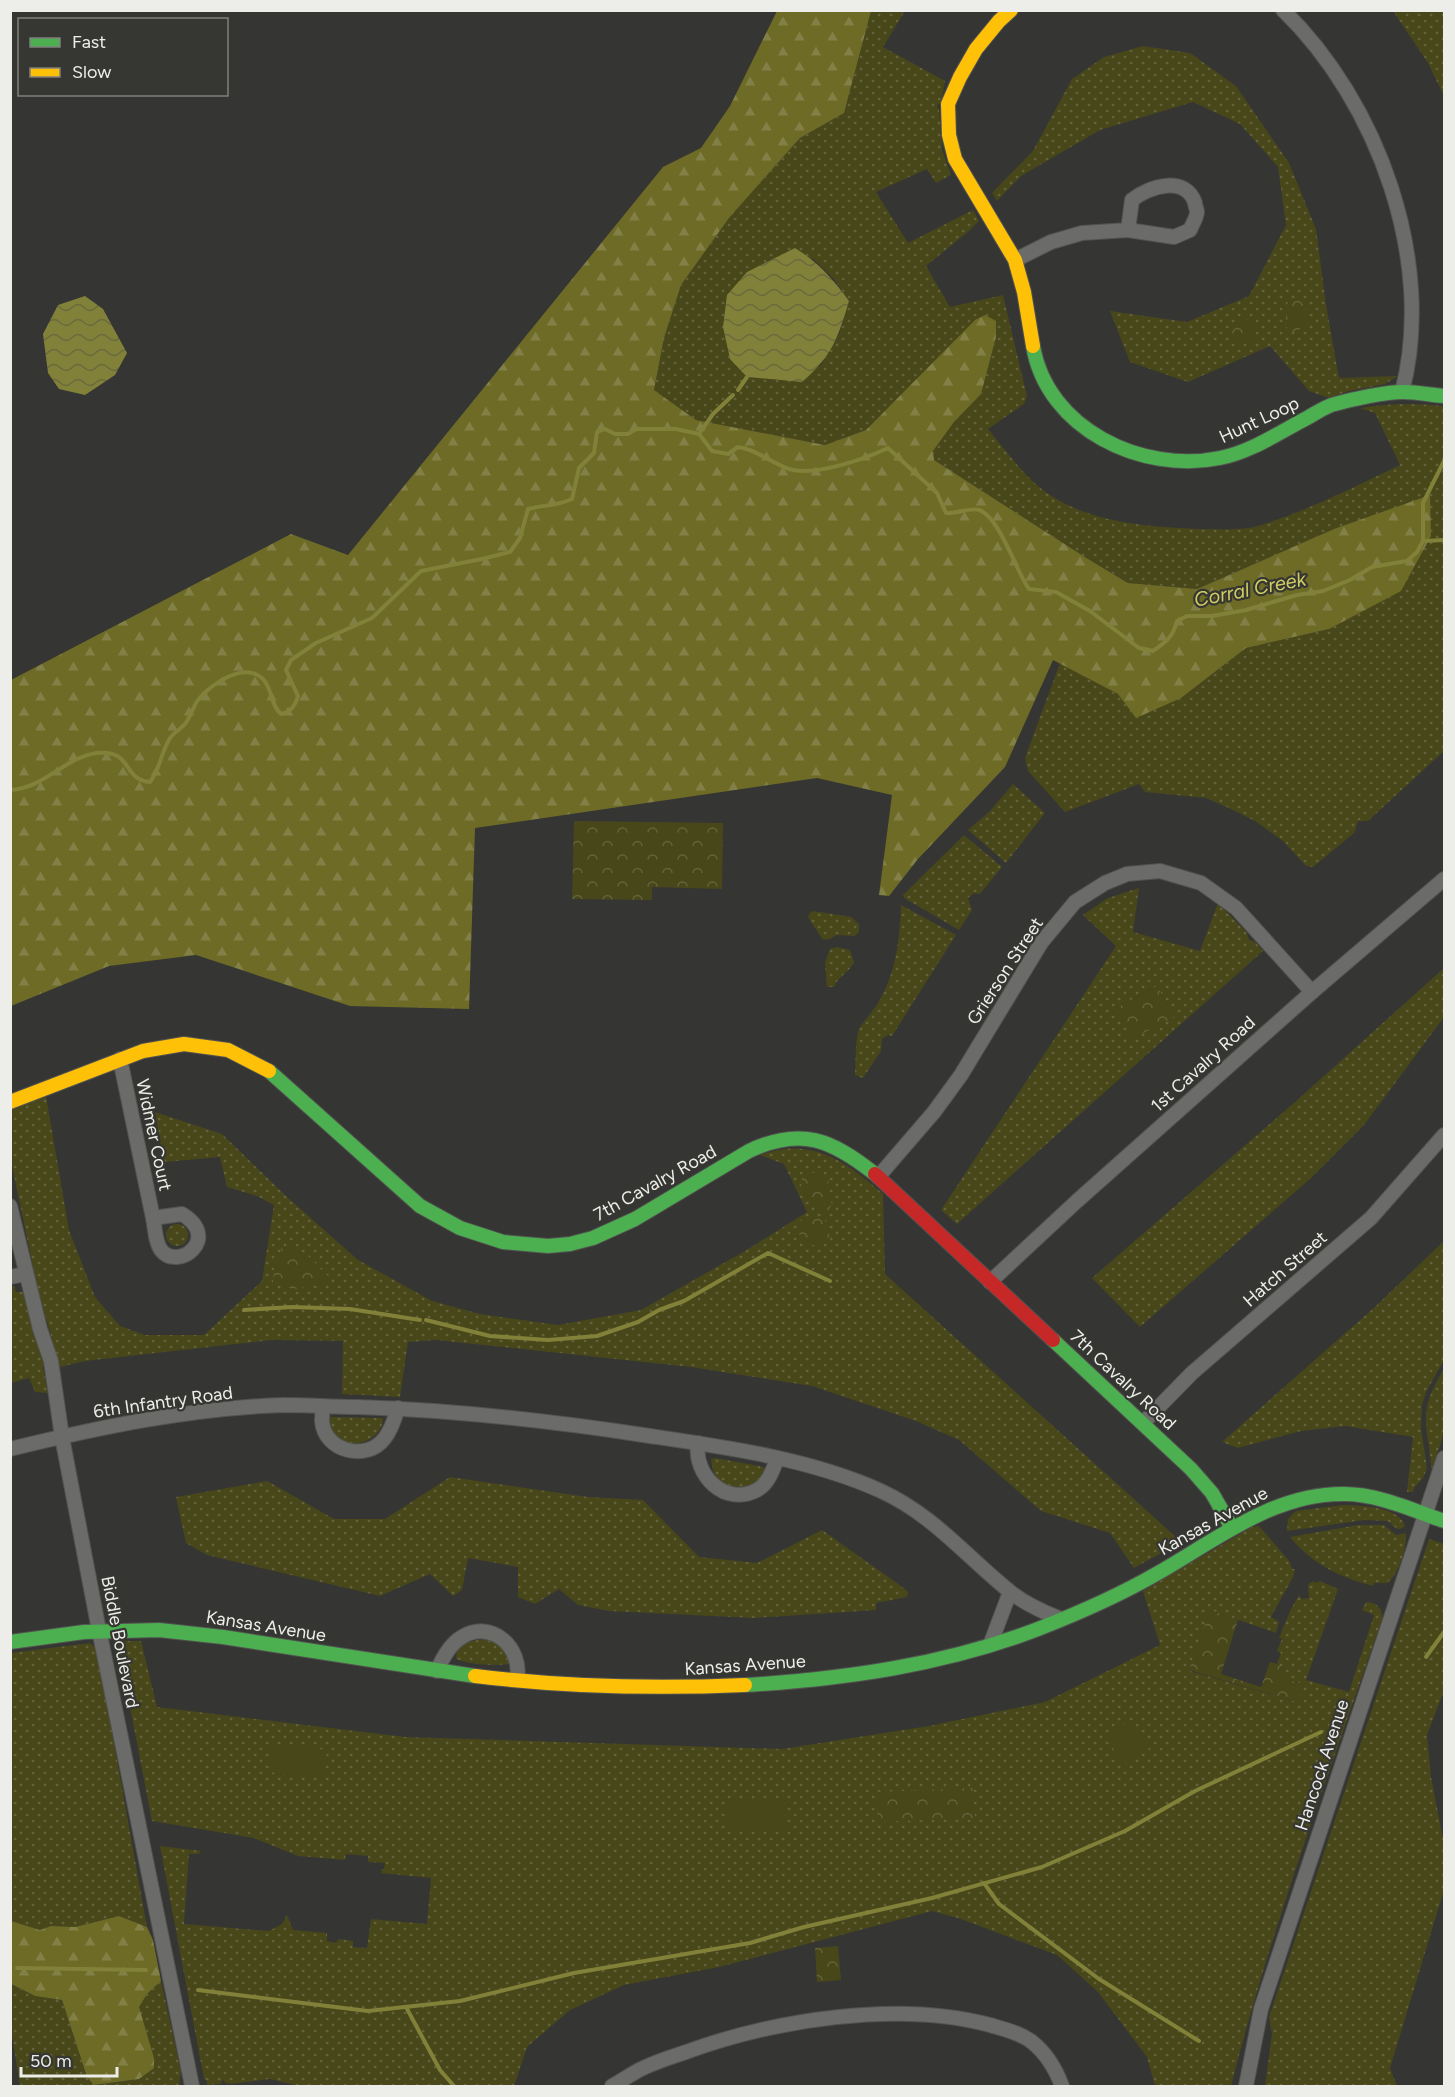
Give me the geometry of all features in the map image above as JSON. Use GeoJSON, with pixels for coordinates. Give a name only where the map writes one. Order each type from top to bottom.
{"type":"FeatureCollection","features":[{"type":"Feature","properties":{"kind":"street","name":"Hunt Loop"},"geometry":{"type":"LineString","coordinates":[[1011,10],[976,49],[960,77],[948,104],[949,135],[955,159],[1015,260],[1024,292],[1034,351],[1045,384],[1071,417],[1091,433],[1125,449],[1162,460],[1192,461],[1221,458],[1249,448],[1333,404],[1402,392],[1444,396]]}},
{"type":"Feature","properties":{"kind":"street"},"geometry":{"type":"LineString","coordinates":[[1283,10],[1317,49],[1345,90],[1368,128],[1384,164],[1396,203],[1411,281],[1413,314],[1406,378],[1402,392]]}},
{"type":"Feature","properties":{"kind":"street"},"geometry":{"type":"LineString","coordinates":[[1015,260],[1051,242],[1082,233],[1128,231],[1174,237],[1190,230],[1197,213],[1192,195],[1181,186],[1161,186],[1142,192],[1132,201],[1128,231]]}},
{"type":"Feature","properties":{"kind":"street","name":"Grierson Street"},"geometry":{"type":"LineString","coordinates":[[878,1177],[934,1112],[961,1075],[1041,942],[1075,902],[1105,883],[1127,874],[1160,871],[1201,884],[1236,908],[1312,992]]}},
{"type":"Feature","properties":{"kind":"street","name":"1st Cavalry Road"},"geometry":{"type":"LineString","coordinates":[[990,1282],[1077,1201],[1312,992],[1444,879]]}},
{"type":"Feature","properties":{"kind":"street","name":"7th Cavalry Road"},"geometry":{"type":"LineString","coordinates":[[10,1102],[143,1050],[184,1044],[228,1050],[267,1069],[420,1206],[448,1224],[504,1243],[533,1246],[566,1245],[593,1238],[647,1212],[759,1145],[781,1139],[804,1137],[842,1150],[878,1177],[1191,1469],[1212,1493],[1232,1528]]}},
{"type":"Feature","properties":{"kind":"street","name":"Widmer Court"},"geometry":{"type":"LineString","coordinates":[[120,1059],[153,1218]]}},
{"type":"Feature","properties":{"kind":"street","name":"Hatch Street"},"geometry":{"type":"LineString","coordinates":[[1143,1423],[1192,1373],[1371,1218],[1444,1135]]}},
{"type":"Feature","properties":{"kind":"street","name":"Biddle Boulevard"},"geometry":{"type":"LineString","coordinates":[[10,1206],[40,1329],[51,1361],[62,1437],[192,2086]]}},
{"type":"Feature","properties":{"kind":"street"},"geometry":{"type":"LineString","coordinates":[[10,1277],[26,1274]]}},
{"type":"Feature","properties":{"kind":"street","name":"6th Infantry Road"},"geometry":{"type":"LineString","coordinates":[[10,1449],[146,1420],[218,1410],[286,1405],[398,1408],[558,1422],[698,1443],[777,1459],[854,1480],[883,1492],[911,1507],[941,1528],[1010,1592],[1061,1619]]}},
{"type":"Feature","properties":{"kind":"street"},"geometry":{"type":"LineString","coordinates":[[322,1406],[322,1422],[329,1438],[342,1449],[357,1452],[372,1448],[384,1440],[398,1408]]}},
{"type":"Feature","properties":{"kind":"street"},"geometry":{"type":"LineString","coordinates":[[698,1443],[697,1453],[706,1478],[717,1488],[731,1494],[744,1494],[758,1490],[767,1482],[777,1459]]}},
{"type":"Feature","properties":{"kind":"street","name":"Hancock Avenue"},"geometry":{"type":"LineString","coordinates":[[1246,2086],[1261,2009],[1444,1458]]}},
{"type":"Feature","properties":{"kind":"street","name":"Kansas Avenue"},"geometry":{"type":"LineString","coordinates":[[10,1642],[63,1634],[157,1630],[204,1635],[437,1671],[566,1685],[684,1688],[801,1681],[913,1666],[1017,1637],[1096,1604],[1156,1574],[1232,1528],[1283,1502],[1332,1493],[1382,1498],[1444,1521]]}},
{"type":"Feature","properties":{"kind":"street"},"geometry":{"type":"LineString","coordinates":[[990,1645],[1010,1592]]}},
{"type":"Feature","properties":{"kind":"street"},"geometry":{"type":"LineString","coordinates":[[437,1671],[448,1651],[461,1637],[486,1632],[509,1645],[516,1654],[519,1668],[517,1680]]}},
{"type":"Feature","properties":{"kind":"street"},"geometry":{"type":"LineString","coordinates":[[612,2086],[650,2065],[711,2043],[810,2021],[860,2015],[929,2015],[972,2020],[1008,2030],[1031,2041],[1048,2059],[1062,2086]]}},
{"type":"Feature","properties":{"kind":"green space"},"geometry":{"type":"Polygon","coordinates":[[[777,11],[871,11],[844,113],[800,138],[729,218],[681,285],[664,338],[654,390],[696,420],[825,445],[866,430],[975,320],[985,315],[996,321],[996,337],[981,394],[954,422],[933,451],[934,460],[1128,583],[1197,589],[1334,529],[1430,495],[1431,536],[1401,591],[1329,629],[1246,648],[1181,698],[1136,718],[1118,694],[1053,660],[1005,767],[918,859],[889,896],[879,895],[892,795],[817,778],[475,828],[469,1009],[350,1006],[196,955],[109,966],[11,1006],[11,680],[291,534],[348,555],[663,167],[701,148],[730,106],[777,11]]]}},
{"type":"Feature","properties":{"kind":"green space"},"geometry":{"type":"Polygon","coordinates":[[[871,11],[905,11],[883,47],[945,81],[941,104],[938,104],[937,108],[939,109],[942,150],[951,175],[936,183],[927,169],[876,192],[908,243],[973,210],[979,221],[926,266],[950,307],[1003,295],[1027,396],[1024,404],[988,429],[1032,481],[1066,504],[1103,518],[1141,525],[1221,529],[1244,529],[1258,526],[1312,506],[1400,465],[1375,413],[1360,408],[1402,404],[1444,406],[1444,751],[1368,821],[1358,821],[1354,833],[1313,867],[1306,866],[1283,841],[1255,821],[1206,798],[1145,792],[1139,784],[1065,812],[1028,771],[1025,758],[1060,663],[1118,694],[1181,698],[1246,648],[1329,629],[1334,529],[1197,589],[1128,583],[1088,559],[934,460],[933,451],[954,422],[981,394],[996,337],[986,315],[975,321],[866,430],[825,445],[695,420],[654,390],[664,338],[681,285],[729,218],[800,138],[844,113],[871,11]],[[812,258],[747,377],[772,378],[821,365],[839,334],[849,301],[833,278],[812,258]]]}},
{"type":"Feature","properties":{"kind":"green space"},"geometry":{"type":"Polygon","coordinates":[[[1393,11],[1444,11],[1444,96],[1428,63],[1393,11]]]}},
{"type":"Feature","properties":{"kind":"green space"},"geometry":{"type":"Polygon","coordinates":[[[1143,46],[1190,53],[1236,86],[1289,163],[1316,229],[1339,378],[1398,376],[1385,384],[1349,391],[1329,398],[1309,391],[1270,346],[1188,382],[1130,362],[1110,311],[1187,322],[1249,296],[1286,225],[1278,167],[1240,124],[1193,102],[1100,130],[1021,176],[997,201],[992,193],[1033,151],[1072,79],[1104,57],[1143,46]]]}},
{"type":"Feature","properties":{"kind":"green space"},"geometry":{"type":"Polygon","coordinates":[[[1288,298],[1299,298],[1306,304],[1307,325],[1293,333],[1285,326],[1288,298]]]}},
{"type":"Feature","properties":{"kind":"green space"},"geometry":{"type":"Polygon","coordinates":[[[1239,318],[1253,320],[1256,329],[1255,337],[1247,344],[1238,343],[1232,333],[1231,326],[1239,318]]]}},
{"type":"Feature","properties":{"kind":"green space"},"geometry":{"type":"Polygon","coordinates":[[[1013,784],[1045,813],[1006,863],[968,830],[990,811],[1013,784]]]}},
{"type":"Feature","properties":{"kind":"green space"},"geometry":{"type":"Polygon","coordinates":[[[574,821],[723,823],[722,889],[652,887],[652,900],[572,899],[574,821]]]}},
{"type":"Feature","properties":{"kind":"green space"},"geometry":{"type":"Polygon","coordinates":[[[964,835],[1002,867],[980,894],[974,893],[968,898],[972,910],[959,930],[904,898],[903,895],[964,835]]]}},
{"type":"Feature","properties":{"kind":"green space"},"geometry":{"type":"Polygon","coordinates":[[[1139,888],[1133,932],[1200,951],[1218,903],[1247,933],[1249,940],[1255,942],[1263,951],[957,1224],[941,1210],[1116,946],[1083,915],[1108,898],[1139,888]],[[1157,986],[1116,1008],[1174,1017],[1157,986]]]}},
{"type":"Feature","properties":{"kind":"green space"},"geometry":{"type":"Polygon","coordinates":[[[901,905],[956,935],[892,1036],[888,1035],[882,1039],[881,1051],[863,1078],[855,1075],[858,1033],[878,1003],[889,980],[898,943],[901,905]]]}},
{"type":"Feature","properties":{"kind":"green space"},"geometry":{"type":"Polygon","coordinates":[[[813,911],[851,917],[859,924],[859,932],[855,936],[837,935],[827,940],[822,939],[808,917],[813,911]]]}},
{"type":"Feature","properties":{"kind":"green space"},"geometry":{"type":"Polygon","coordinates":[[[837,947],[850,950],[854,962],[834,987],[827,987],[825,962],[830,949],[837,947]]]}},
{"type":"Feature","properties":{"kind":"green space"},"geometry":{"type":"Polygon","coordinates":[[[1444,968],[1444,1017],[1364,1125],[1311,1178],[1140,1327],[1092,1278],[1295,1102],[1444,968]]]}},
{"type":"Feature","properties":{"kind":"green space"},"geometry":{"type":"Polygon","coordinates":[[[1157,986],[1174,1017],[1132,1039],[1116,1008],[1157,986]]]}},
{"type":"Feature","properties":{"kind":"green space"},"geometry":{"type":"Polygon","coordinates":[[[46,1096],[69,1230],[95,1297],[120,1326],[145,1335],[204,1335],[262,1281],[274,1205],[257,1196],[227,1187],[220,1157],[164,1162],[155,1112],[222,1134],[287,1197],[358,1260],[432,1301],[480,1314],[558,1325],[641,1310],[745,1251],[807,1212],[784,1164],[760,1155],[796,1148],[827,1155],[855,1171],[883,1194],[885,1274],[1177,1538],[1196,1533],[1206,1527],[1203,1530],[1134,1568],[1110,1533],[1041,1511],[959,1440],[916,1421],[812,1386],[691,1367],[436,1340],[408,1342],[400,1397],[342,1394],[343,1341],[271,1340],[85,1361],[60,1367],[38,1290],[11,1161],[10,1110],[46,1096]]]}},
{"type":"Feature","properties":{"kind":"green space"},"geometry":{"type":"Polygon","coordinates":[[[809,1172],[829,1176],[827,1195],[832,1204],[829,1210],[820,1212],[804,1192],[801,1181],[809,1172]]]}},
{"type":"Feature","properties":{"kind":"green space"},"geometry":{"type":"Polygon","coordinates":[[[824,1218],[831,1243],[805,1246],[800,1240],[798,1221],[824,1218]]]}},
{"type":"Feature","properties":{"kind":"green space"},"geometry":{"type":"Polygon","coordinates":[[[177,1224],[185,1227],[188,1235],[185,1243],[177,1246],[169,1243],[166,1235],[169,1227],[177,1224]]]}},
{"type":"Feature","properties":{"kind":"green space"},"geometry":{"type":"Polygon","coordinates":[[[1444,1241],[1444,1360],[1426,1392],[1422,1405],[1421,1428],[1427,1468],[1413,1492],[1407,1492],[1413,1437],[1345,1426],[1301,1431],[1238,1448],[1222,1442],[1376,1306],[1444,1241]]]}},
{"type":"Feature","properties":{"kind":"green space"},"geometry":{"type":"Polygon","coordinates":[[[281,1247],[297,1250],[308,1256],[329,1277],[326,1282],[297,1289],[275,1285],[273,1282],[275,1259],[282,1254],[281,1247]]]}},
{"type":"Feature","properties":{"kind":"green space"},"geometry":{"type":"Polygon","coordinates":[[[10,1286],[14,1286],[16,1292],[23,1292],[44,1364],[48,1393],[35,1392],[29,1378],[11,1383],[10,1286]]]}},
{"type":"Feature","properties":{"kind":"green space"},"geometry":{"type":"Polygon","coordinates":[[[1444,1369],[1444,1432],[1432,1471],[1426,1419],[1427,1408],[1435,1384],[1444,1369]]]}},
{"type":"Feature","properties":{"kind":"green space"},"geometry":{"type":"Polygon","coordinates":[[[328,1418],[382,1418],[383,1420],[375,1435],[368,1440],[352,1444],[337,1438],[331,1432],[328,1418]]]}},
{"type":"Feature","properties":{"kind":"green space"},"geometry":{"type":"Polygon","coordinates":[[[711,1459],[765,1468],[757,1482],[750,1486],[734,1487],[719,1480],[714,1473],[711,1459]]]}},
{"type":"Feature","properties":{"kind":"green space"},"geometry":{"type":"Polygon","coordinates":[[[450,1477],[588,1497],[643,1500],[699,1557],[757,1563],[822,1530],[901,1586],[908,1592],[907,1597],[876,1603],[876,1610],[754,1618],[609,1611],[578,1605],[559,1589],[535,1604],[518,1597],[518,1567],[468,1558],[462,1590],[453,1596],[430,1574],[380,1596],[207,1555],[186,1543],[176,1497],[267,1481],[334,1519],[385,1519],[450,1477]]]}},
{"type":"Feature","properties":{"kind":"green space"},"geometry":{"type":"Polygon","coordinates":[[[1343,1505],[1379,1508],[1395,1514],[1405,1526],[1398,1529],[1388,1521],[1364,1520],[1287,1531],[1288,1519],[1296,1511],[1343,1505]]]}},
{"type":"Feature","properties":{"kind":"green space"},"geometry":{"type":"Polygon","coordinates":[[[1358,1525],[1384,1525],[1396,1535],[1406,1533],[1401,1560],[1395,1574],[1387,1583],[1374,1583],[1373,1586],[1338,1574],[1307,1555],[1290,1537],[1358,1525]]]}},
{"type":"Feature","properties":{"kind":"green space"},"geometry":{"type":"Polygon","coordinates":[[[1259,1526],[1290,1562],[1292,1569],[1295,1569],[1271,1617],[1279,1622],[1276,1633],[1210,1610],[1190,1671],[1297,1702],[1302,1684],[1290,1680],[1284,1668],[1277,1664],[1281,1653],[1277,1651],[1282,1639],[1279,1638],[1299,1595],[1301,1599],[1309,1598],[1308,1584],[1320,1581],[1338,1589],[1306,1680],[1349,1692],[1374,1615],[1362,1610],[1366,1602],[1378,1606],[1382,1619],[1282,1910],[1231,2086],[1155,2086],[1147,2057],[1098,1992],[1057,1955],[961,1919],[932,1911],[719,1967],[624,1985],[570,2010],[527,2047],[514,2086],[299,2086],[270,2079],[231,2084],[225,2083],[224,2080],[221,2084],[207,2085],[160,1846],[201,1851],[199,1854],[189,1854],[184,1924],[269,1931],[282,1924],[287,1915],[293,1930],[327,1933],[327,1941],[336,1943],[339,1939],[353,1941],[353,1947],[367,1948],[371,1919],[427,1924],[431,1878],[381,1873],[385,1863],[368,1862],[368,1856],[346,1854],[345,1860],[298,1856],[254,1838],[152,1821],[119,1650],[120,1641],[141,1641],[157,1707],[405,1737],[782,1749],[929,1726],[1045,1702],[1160,1645],[1143,1591],[1252,1527],[1259,1526]]]}},
{"type":"Feature","properties":{"kind":"green space"},"geometry":{"type":"Polygon","coordinates":[[[1429,1539],[1444,1544],[1444,1691],[1427,1735],[1431,1777],[1444,1844],[1444,1890],[1390,2068],[1397,2086],[1265,2086],[1272,2034],[1269,2017],[1429,1539]]]}},
{"type":"Feature","properties":{"kind":"green space"},"geometry":{"type":"Polygon","coordinates":[[[1210,1610],[1238,1620],[1221,1674],[1261,1687],[1270,1662],[1277,1664],[1285,1670],[1290,1680],[1302,1684],[1303,1688],[1297,1702],[1189,1670],[1210,1610]]]}},
{"type":"Feature","properties":{"kind":"green space"},"geometry":{"type":"Polygon","coordinates":[[[483,1639],[500,1644],[510,1659],[509,1664],[469,1663],[456,1659],[457,1649],[467,1642],[483,1639]]]}},
{"type":"Feature","properties":{"kind":"green space"},"geometry":{"type":"Polygon","coordinates":[[[90,1643],[97,1649],[147,1927],[119,1916],[75,1927],[51,1926],[40,1930],[11,1921],[10,1653],[90,1643]]]}},
{"type":"Feature","properties":{"kind":"green space"},"geometry":{"type":"Polygon","coordinates":[[[1133,1720],[1149,1750],[1121,1764],[1106,1734],[1133,1720]]]}},
{"type":"Feature","properties":{"kind":"green space"},"geometry":{"type":"Polygon","coordinates":[[[272,1744],[327,1750],[324,1778],[269,1772],[272,1744]]]}},
{"type":"Feature","properties":{"kind":"green space"},"geometry":{"type":"Polygon","coordinates":[[[973,1788],[975,1818],[878,1822],[876,1792],[973,1788]]]}},
{"type":"Feature","properties":{"kind":"green space"},"geometry":{"type":"Polygon","coordinates":[[[784,1798],[785,1830],[726,1831],[726,1800],[784,1798]]]}},
{"type":"Feature","properties":{"kind":"green space"},"geometry":{"type":"Polygon","coordinates":[[[119,1916],[147,1927],[153,1940],[161,1981],[147,1994],[139,2007],[154,2058],[154,2068],[139,2079],[94,2085],[87,2077],[62,2000],[35,1996],[11,1984],[11,1921],[40,1930],[51,1926],[75,1927],[119,1916]]]}},
{"type":"Feature","properties":{"kind":"green space"},"geometry":{"type":"Polygon","coordinates":[[[838,1946],[841,1980],[817,1982],[815,1948],[838,1946]]]}},
{"type":"Feature","properties":{"kind":"green space"},"geometry":{"type":"Polygon","coordinates":[[[161,1981],[181,2072],[179,2086],[20,2086],[11,2029],[10,1984],[35,1996],[62,2000],[87,2077],[95,2085],[139,2079],[154,2058],[138,2007],[147,1994],[161,1981]]]}},
{"type":"Feature","properties":{"kind":"water"},"geometry":{"type":"Polygon","coordinates":[[[795,248],[825,272],[849,301],[841,326],[827,355],[802,382],[747,377],[730,359],[723,327],[727,295],[747,272],[795,248]]]}},
{"type":"Feature","properties":{"kind":"water"},"geometry":{"type":"Polygon","coordinates":[[[85,296],[103,309],[127,353],[115,375],[85,395],[59,389],[48,373],[43,334],[58,305],[85,296]]]}},
{"type":"Feature","properties":{"kind":"waterway"},"geometry":{"type":"LineString","coordinates":[[738,390],[747,377]]}},
{"type":"Feature","properties":{"kind":"waterway"},"geometry":{"type":"LineString","coordinates":[[699,434],[713,414],[733,395]]}},
{"type":"Feature","properties":{"kind":"waterway","name":"Corral Creek"},"geometry":{"type":"LineString","coordinates":[[10,790],[33,784],[75,760],[97,753],[117,756],[135,776],[150,782],[170,738],[185,724],[201,696],[217,683],[236,674],[254,673],[262,678],[266,682],[277,710],[281,714],[287,712],[294,706],[298,696],[286,670],[291,660],[316,643],[372,618],[421,571],[510,552],[520,538],[528,509],[572,499],[579,468],[594,453],[597,432],[605,429],[615,434],[628,434],[636,429],[676,429],[699,434],[712,451],[728,454],[738,447],[745,448],[789,469],[799,471],[839,466],[888,448],[937,493],[946,513],[976,509],[986,514],[1000,533],[1029,589],[1056,592],[1090,611],[1139,648],[1153,651],[1168,639],[1177,621],[1187,616],[1212,616],[1246,610],[1297,595],[1323,591],[1350,580],[1372,567],[1407,561],[1417,552],[1423,541],[1444,540]]}},
{"type":"Feature","properties":{"kind":"waterway"},"geometry":{"type":"LineString","coordinates":[[1423,541],[1423,503],[1444,461]]}},
{"type":"Feature","properties":{"kind":"waterway"},"geometry":{"type":"LineString","coordinates":[[426,1320],[490,1336],[548,1340],[597,1336],[638,1322],[659,1310],[684,1301],[768,1253],[830,1281]]}},
{"type":"Feature","properties":{"kind":"waterway"},"geometry":{"type":"LineString","coordinates":[[244,1310],[292,1307],[350,1309],[420,1320]]}},
{"type":"Feature","properties":{"kind":"waterway"},"geometry":{"type":"LineString","coordinates":[[1426,1657],[1444,1632]]}},
{"type":"Feature","properties":{"kind":"waterway"},"geometry":{"type":"LineString","coordinates":[[198,1990],[368,2011],[460,2001],[574,1973],[750,1943],[804,1927],[932,1898],[1042,1867],[1125,1831],[1195,1791],[1321,1732]]}},
{"type":"Feature","properties":{"kind":"waterway"},"geometry":{"type":"LineString","coordinates":[[984,1883],[999,1904],[1099,1979],[1199,2041]]}},
{"type":"Feature","properties":{"kind":"waterway"},"geometry":{"type":"LineString","coordinates":[[17,1968],[146,1970]]}},
{"type":"Feature","properties":{"kind":"waterway"},"geometry":{"type":"LineString","coordinates":[[406,2007],[440,2070],[454,2086]]}},
{"type":"Feature","properties":{"kind":"traffic: fast"},"geometry":{"type":"LineString","coordinates":[[1033,346],[1042,375],[1057,401],[1078,422],[1102,439],[1130,451],[1160,459],[1190,461],[1232,455],[1265,441],[1328,406],[1360,398],[1403,392],[1444,396]]}},
{"type":"Feature","properties":{"kind":"traffic: fast"},"geometry":{"type":"LineString","coordinates":[[269,1071],[420,1206],[460,1228],[503,1242],[548,1246],[570,1244],[593,1238],[635,1219],[749,1151],[785,1139],[800,1138],[830,1145],[875,1174]]}},
{"type":"Feature","properties":{"kind":"traffic: fast"},"geometry":{"type":"LineString","coordinates":[[1053,1340],[1191,1469],[1212,1493],[1232,1528]]}},
{"type":"Feature","properties":{"kind":"traffic: fast"},"geometry":{"type":"LineString","coordinates":[[745,1685],[820,1679],[894,1668],[967,1652],[1003,1641],[1053,1623],[1114,1596],[1246,1521],[1294,1501],[1318,1496],[1357,1495],[1395,1503],[1444,1521]]}},
{"type":"Feature","properties":{"kind":"traffic: fast"},"geometry":{"type":"LineString","coordinates":[[10,1642],[84,1632],[159,1630],[223,1637],[475,1676]]}},
{"type":"Feature","properties":{"kind":"traffic: slow"},"geometry":{"type":"LineString","coordinates":[[1011,10],[976,49],[960,77],[948,104],[949,135],[955,159],[1015,260],[1024,292],[1033,346]]}},
{"type":"Feature","properties":{"kind":"traffic: slow"},"geometry":{"type":"LineString","coordinates":[[10,1102],[143,1051],[184,1044],[228,1050],[269,1071]]}},
{"type":"Feature","properties":{"kind":"traffic: slow"},"geometry":{"type":"LineString","coordinates":[[475,1676],[542,1683],[610,1686],[745,1685]]}},
{"type":"Feature","properties":{"kind":"traffic: jam"},"geometry":{"type":"LineString","coordinates":[[875,1174],[1053,1340]]}}]}
